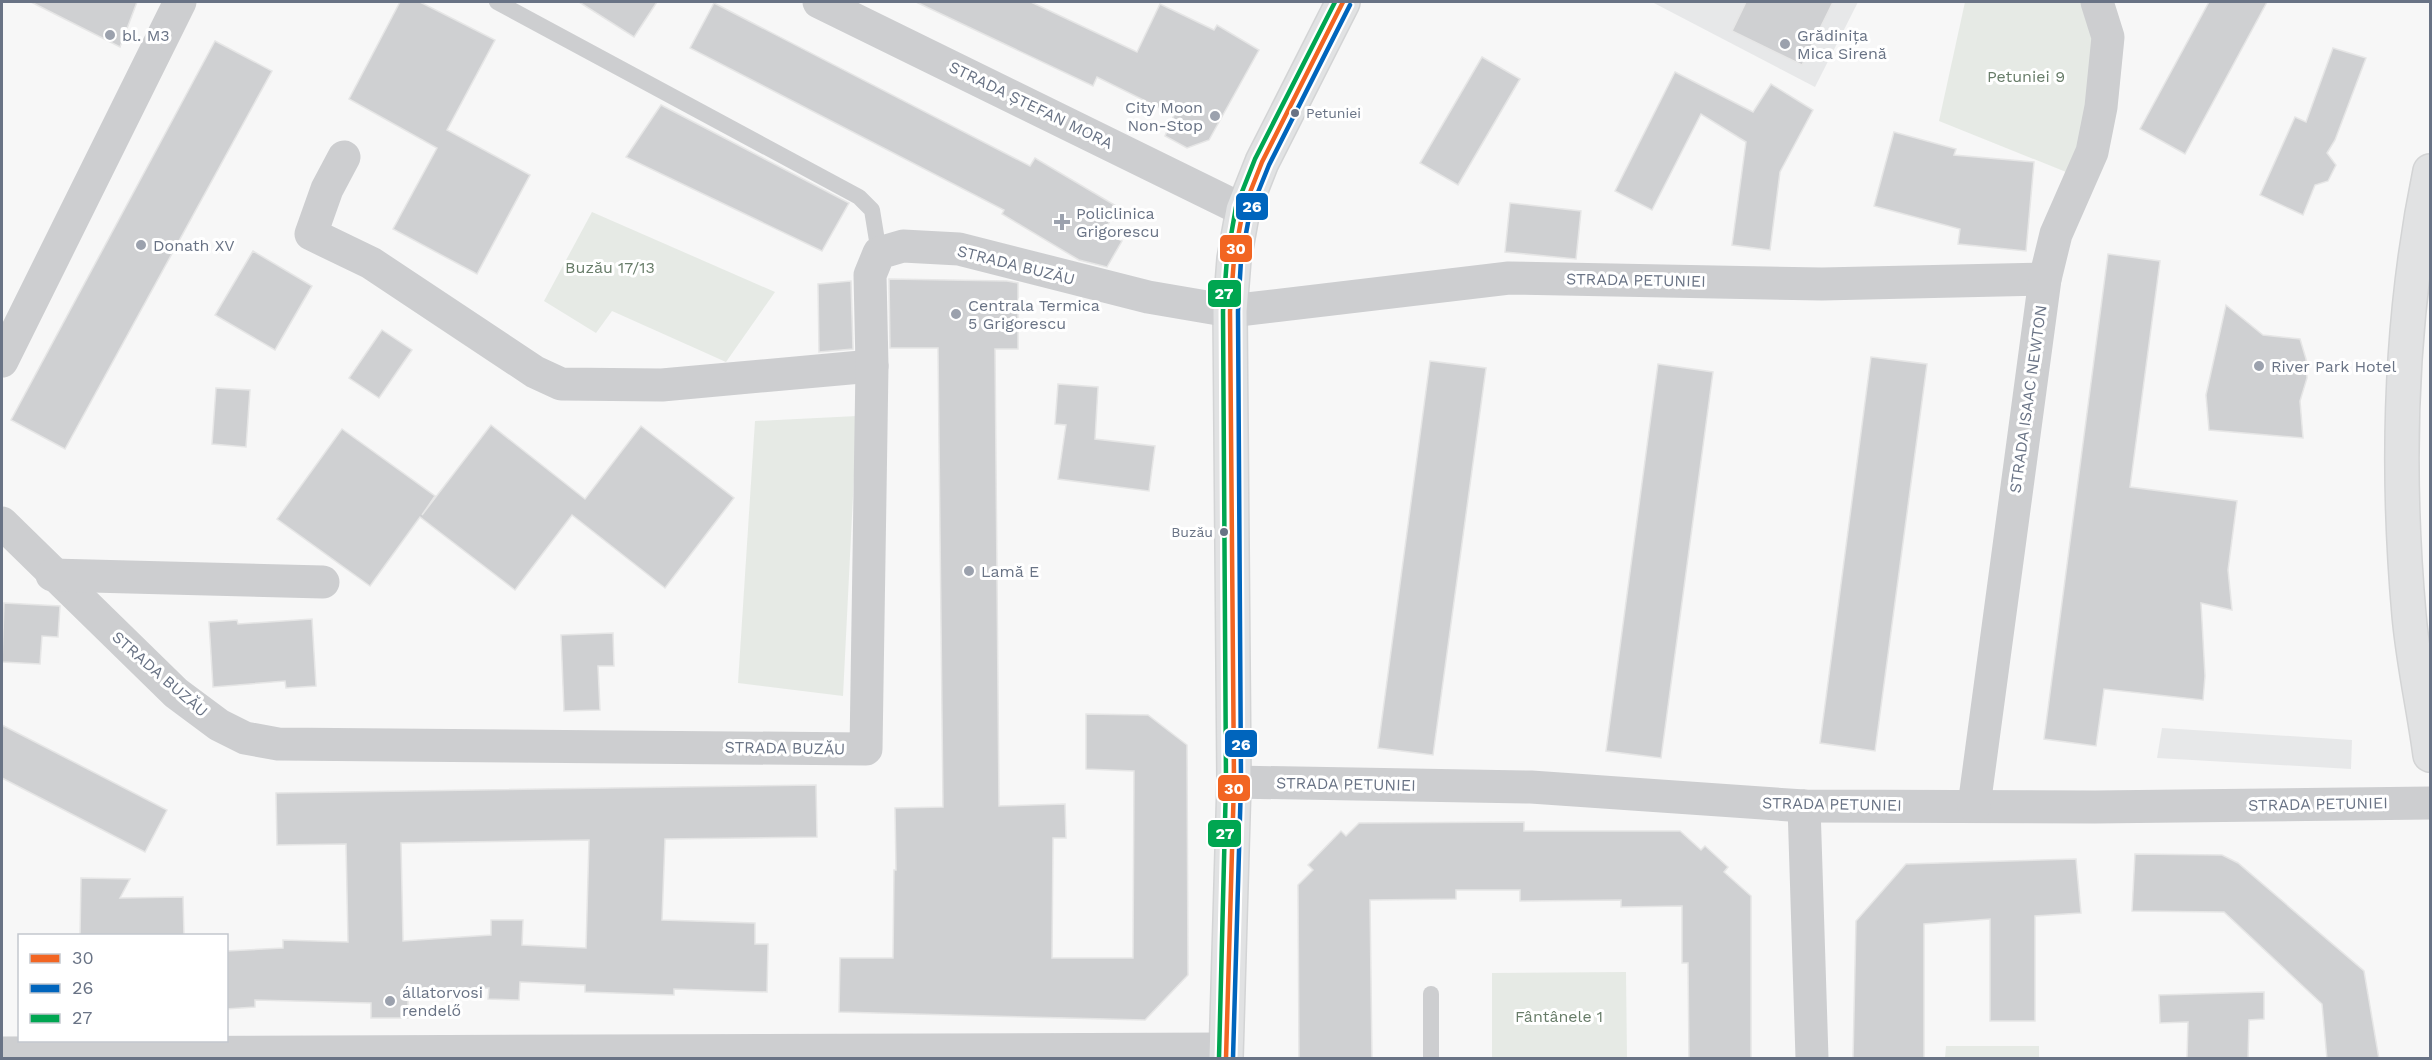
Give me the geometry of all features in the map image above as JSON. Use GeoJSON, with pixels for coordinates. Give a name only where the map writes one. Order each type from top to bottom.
{"type":"FeatureCollection","features":[{"type":"Feature","properties":{"kind":"main road"},"geometry":{"type":"LineString","coordinates":[[1226,1054],[1234,782],[1230,311],[1234,259],[1243,210],[1262,162],[1342,2]]}},
{"type":"Feature","properties":{"kind":"main road"},"geometry":{"type":"LineString","coordinates":[[2430,171],[2412,287],[2405,350],[2402,417],[2409,617],[2430,755]]}},
{"type":"Feature","properties":{"kind":"street"},"geometry":{"type":"LineString","coordinates":[[2,361],[180,2]]}},
{"type":"Feature","properties":{"kind":"street","name":"STRADA ȘTEFAN MORA"},"geometry":{"type":"LineString","coordinates":[[819,2],[1243,210]]}},
{"type":"Feature","properties":{"kind":"street","name":"STRADA ISAAC NEWTON"},"geometry":{"type":"LineString","coordinates":[[1974,806],[2045,279],[2056,234],[2092,152],[2102,106],[2108,37],[2097,2]]}},
{"type":"Feature","properties":{"kind":"street"},"geometry":{"type":"LineString","coordinates":[[344,157],[327,189],[311,234],[371,263],[535,372],[561,384],[662,385],[872,366]]}},
{"type":"Feature","properties":{"kind":"street","name":"STRADA BUZĂU"},"geometry":{"type":"LineString","coordinates":[[2,523],[52,575],[176,693],[219,725],[245,738],[278,744],[866,749],[872,366],[870,275],[879,253],[903,246],[959,249],[1148,297],[1230,311]]}},
{"type":"Feature","properties":{"kind":"street","name":"STRADA PETUNIEI"},"geometry":{"type":"LineString","coordinates":[[1230,311],[1509,278],[1822,284],[2045,279]]}},
{"type":"Feature","properties":{"kind":"street"},"geometry":{"type":"LineString","coordinates":[[52,575],[323,582]]}},
{"type":"Feature","properties":{"kind":"street","name":"STRADA PETUNIEI"},"geometry":{"type":"LineString","coordinates":[[1234,782],[1531,787],[1804,806],[2430,803]]}},
{"type":"Feature","properties":{"kind":"street"},"geometry":{"type":"LineString","coordinates":[[1804,806],[1812,1059]]}},
{"type":"Feature","properties":{"kind":"street"},"geometry":{"type":"LineString","coordinates":[[2,1053],[1226,1054]]}},
{"type":"Feature","properties":{"kind":"lane"},"geometry":{"type":"LineString","coordinates":[[497,2],[859,197],[872,210],[879,253]]}},
{"type":"Feature","properties":{"kind":"lane"},"geometry":{"type":"LineString","coordinates":[[1431,994],[1431,1059]]}},
{"type":"Feature","properties":{"kind":"shaded area","name":"Grădinița Mica Sirenă"},"geometry":{"type":"Polygon","coordinates":[[[1652,2],[1858,2],[1815,87],[1652,2]]]}},
{"type":"Feature","properties":{"kind":"shaded area"},"geometry":{"type":"Polygon","coordinates":[[[2162,728],[2352,740],[2351,769],[2157,758],[2162,728]]]}},
{"type":"Feature","properties":{"kind":"green space","name":"Petuniei 9"},"geometry":{"type":"Polygon","coordinates":[[[1965,2],[2097,2],[2081,178],[1939,121],[1965,2]]]}},
{"type":"Feature","properties":{"kind":"green space","name":"Buzău 17/13"},"geometry":{"type":"Polygon","coordinates":[[[592,212],[775,292],[726,362],[612,311],[596,333],[544,301],[592,212]]]}},
{"type":"Feature","properties":{"kind":"green space"},"geometry":{"type":"Polygon","coordinates":[[[857,416],[843,696],[738,683],[755,421],[857,416]]]}},
{"type":"Feature","properties":{"kind":"green space","name":"Fântânele 1"},"geometry":{"type":"Polygon","coordinates":[[[1626,972],[1627,1058],[1492,1058],[1492,973],[1626,972]]]}},
{"type":"Feature","properties":{"kind":"green space"},"geometry":{"type":"Polygon","coordinates":[[[1946,1046],[2039,1046],[2039,1058],[1945,1058],[1946,1046]]]}},
{"type":"Feature","properties":{"kind":"building","name":"bl. M3"},"geometry":{"type":"Polygon","coordinates":[[[31,2],[137,2],[120,47],[31,2]]]}},
{"type":"Feature","properties":{"kind":"building"},"geometry":{"type":"Polygon","coordinates":[[[400,2],[420,2],[495,40],[447,130],[530,175],[477,274],[393,229],[437,148],[349,99],[400,2]]]}},
{"type":"Feature","properties":{"kind":"building"},"geometry":{"type":"Polygon","coordinates":[[[579,2],[657,2],[634,37],[579,2]]]}},
{"type":"Feature","properties":{"kind":"building"},"geometry":{"type":"Polygon","coordinates":[[[916,2],[1031,2],[1137,52],[1160,4],[1214,30],[1217,25],[1259,50],[1209,140],[1187,148],[1165,136],[1174,115],[1097,77],[1093,86],[916,2]]]}},
{"type":"Feature","properties":{"kind":"building"},"geometry":{"type":"Polygon","coordinates":[[[1746,2],[1833,2],[1802,65],[1732,31],[1746,2]]]}},
{"type":"Feature","properties":{"kind":"building"},"geometry":{"type":"Polygon","coordinates":[[[2209,2],[2267,2],[2185,154],[2140,129],[2209,2]]]}},
{"type":"Feature","properties":{"kind":"building"},"geometry":{"type":"Polygon","coordinates":[[[714,3],[1030,166],[1035,158],[1118,207],[1104,231],[1122,241],[1107,267],[1079,260],[1002,214],[1004,210],[690,48],[714,3]]]}},
{"type":"Feature","properties":{"kind":"building","name":"Donath XV"},"geometry":{"type":"Polygon","coordinates":[[[215,41],[272,71],[65,449],[11,420],[215,41]]]}},
{"type":"Feature","properties":{"kind":"building"},"geometry":{"type":"Polygon","coordinates":[[[2333,48],[2366,58],[2335,140],[2327,153],[2336,165],[2328,181],[2315,185],[2303,215],[2260,195],[2295,117],[2306,122],[2333,48]]]}},
{"type":"Feature","properties":{"kind":"building"},"geometry":{"type":"Polygon","coordinates":[[[1482,57],[1520,79],[1458,185],[1420,163],[1482,57]]]}},
{"type":"Feature","properties":{"kind":"building"},"geometry":{"type":"Polygon","coordinates":[[[1675,72],[1753,112],[1771,84],[1813,110],[1780,172],[1770,250],[1732,245],[1746,142],[1701,114],[1652,210],[1615,191],[1675,72]]]}},
{"type":"Feature","properties":{"kind":"building"},"geometry":{"type":"Polygon","coordinates":[[[661,105],[849,203],[822,251],[626,157],[661,105]]]}},
{"type":"Feature","properties":{"kind":"building"},"geometry":{"type":"Polygon","coordinates":[[[1894,132],[1956,149],[1954,155],[2034,162],[2026,251],[1958,244],[1960,229],[1874,206],[1894,132]]]}},
{"type":"Feature","properties":{"kind":"building"},"geometry":{"type":"Polygon","coordinates":[[[1510,203],[1581,211],[1576,259],[1505,252],[1510,203]]]}},
{"type":"Feature","properties":{"kind":"building"},"geometry":{"type":"Polygon","coordinates":[[[253,251],[312,286],[275,350],[215,315],[253,251]]]}},
{"type":"Feature","properties":{"kind":"building"},"geometry":{"type":"Polygon","coordinates":[[[2108,254],[2160,261],[2130,487],[2237,501],[2228,570],[2232,610],[2201,603],[2205,676],[2203,700],[2104,689],[2096,746],[2044,739],[2108,254]]]}},
{"type":"Feature","properties":{"kind":"building"},"geometry":{"type":"Polygon","coordinates":[[[889,279],[1018,283],[1018,349],[995,349],[999,806],[1065,804],[1066,838],[1053,838],[1052,958],[1133,958],[1134,771],[1086,769],[1086,714],[1148,715],[1187,745],[1188,975],[1145,1020],[839,1012],[840,958],[893,958],[894,870],[896,870],[895,808],[943,807],[938,348],[890,348],[889,279]]]}},
{"type":"Feature","properties":{"kind":"building"},"geometry":{"type":"Polygon","coordinates":[[[851,281],[853,349],[819,352],[818,284],[851,281]]]}},
{"type":"Feature","properties":{"kind":"building","name":"River Park Hotel"},"geometry":{"type":"Polygon","coordinates":[[[2226,305],[2263,335],[2300,339],[2306,359],[2307,378],[2300,401],[2303,438],[2209,430],[2206,395],[2226,305]]]}},
{"type":"Feature","properties":{"kind":"building"},"geometry":{"type":"Polygon","coordinates":[[[382,330],[412,350],[379,398],[349,378],[382,330]]]}},
{"type":"Feature","properties":{"kind":"building"},"geometry":{"type":"Polygon","coordinates":[[[1871,357],[1927,364],[1875,751],[1820,743],[1871,357]]]}},
{"type":"Feature","properties":{"kind":"building"},"geometry":{"type":"Polygon","coordinates":[[[1430,361],[1486,368],[1433,755],[1378,748],[1430,361]]]}},
{"type":"Feature","properties":{"kind":"building"},"geometry":{"type":"Polygon","coordinates":[[[1658,364],[1713,372],[1661,758],[1606,751],[1658,364]]]}},
{"type":"Feature","properties":{"kind":"building"},"geometry":{"type":"Polygon","coordinates":[[[1058,384],[1098,387],[1095,439],[1155,446],[1149,491],[1058,479],[1066,425],[1055,424],[1058,384]]]}},
{"type":"Feature","properties":{"kind":"building"},"geometry":{"type":"Polygon","coordinates":[[[216,388],[250,390],[246,447],[212,444],[216,388]]]}},
{"type":"Feature","properties":{"kind":"building"},"geometry":{"type":"Polygon","coordinates":[[[491,425],[585,499],[641,426],[734,498],[665,588],[572,515],[515,590],[420,517],[370,586],[277,519],[342,429],[435,496],[422,515],[491,425]]]}},
{"type":"Feature","properties":{"kind":"building"},"geometry":{"type":"Polygon","coordinates":[[[4,603],[60,606],[58,637],[42,636],[40,664],[2,662],[4,603]]]}},
{"type":"Feature","properties":{"kind":"building"},"geometry":{"type":"Polygon","coordinates":[[[312,619],[316,686],[286,688],[285,681],[213,687],[209,622],[237,620],[238,624],[312,619]]]}},
{"type":"Feature","properties":{"kind":"building"},"geometry":{"type":"Polygon","coordinates":[[[613,633],[614,666],[598,666],[600,710],[564,711],[561,635],[613,633]]]}},
{"type":"Feature","properties":{"kind":"building"},"geometry":{"type":"Polygon","coordinates":[[[2,725],[167,810],[145,852],[2,778],[2,725]]]}},
{"type":"Feature","properties":{"kind":"building"},"geometry":{"type":"Polygon","coordinates":[[[816,785],[817,837],[665,839],[662,920],[755,923],[755,944],[768,944],[767,992],[674,989],[674,995],[585,992],[585,985],[520,982],[519,1000],[488,999],[489,988],[408,993],[408,1018],[371,1018],[371,1003],[255,1000],[255,1007],[228,1009],[228,951],[283,948],[283,940],[348,942],[346,844],[277,845],[276,793],[816,785]],[[589,840],[401,843],[403,941],[491,935],[491,920],[523,920],[522,945],[586,948],[589,840]]]}},
{"type":"Feature","properties":{"kind":"building"},"geometry":{"type":"Polygon","coordinates":[[[1524,822],[1524,831],[1680,831],[1701,850],[1705,846],[1728,867],[1724,872],[1751,896],[1751,1059],[1689,1059],[1688,963],[1682,963],[1682,906],[1621,907],[1621,900],[1520,901],[1520,890],[1456,890],[1456,899],[1370,900],[1372,1059],[1299,1059],[1298,885],[1313,870],[1308,865],[1341,831],[1346,836],[1359,823],[1524,822]]]}},
{"type":"Feature","properties":{"kind":"building"},"geometry":{"type":"Polygon","coordinates":[[[2135,854],[2222,855],[2238,863],[2364,971],[2379,1059],[2327,1059],[2322,1004],[2224,912],[2132,911],[2135,854]]]}},
{"type":"Feature","properties":{"kind":"building"},"geometry":{"type":"Polygon","coordinates":[[[2076,859],[2081,913],[2035,916],[2035,1021],[1990,1021],[1990,919],[1924,924],[1924,1059],[1853,1059],[1856,921],[1906,864],[2076,859]]]}},
{"type":"Feature","properties":{"kind":"building"},"geometry":{"type":"Polygon","coordinates":[[[81,878],[130,879],[120,898],[183,897],[184,934],[80,934],[81,878]]]}},
{"type":"Feature","properties":{"kind":"building"},"geometry":{"type":"Polygon","coordinates":[[[2264,992],[2264,1019],[2249,1020],[2248,1059],[2187,1059],[2188,1022],[2160,1023],[2159,995],[2264,992]]]}},
{"type":"Feature","properties":{"kind":"transit line","name":"27"},"geometry":{"type":"LineString","coordinates":[[1219,1058],[1226,782],[1223,311],[1227,258],[1236,207],[1255,159],[1335,2]]}},
{"type":"Feature","properties":{"kind":"transit line","name":"30"},"geometry":{"type":"LineString","coordinates":[[1226,1058],[1234,782],[1230,311],[1234,259],[1243,210],[1262,162],[1343,2]]}},
{"type":"Feature","properties":{"kind":"transit line","name":"26"},"geometry":{"type":"LineString","coordinates":[[1233,1058],[1241,782],[1238,311],[1241,260],[1250,212],[1269,165],[1350,5]]}},
{"type":"Feature","properties":{"kind":"place","name":"bl. M3"},"geometry":{"type":"Point","coordinates":[110,35]}},
{"type":"Feature","properties":{"kind":"place","name":"Grădinița Mica Sirenă"},"geometry":{"type":"Point","coordinates":[1785,44]}},
{"type":"Feature","properties":{"kind":"place","name":"Petuniei"},"geometry":{"type":"Point","coordinates":[1295,113]}},
{"type":"Feature","properties":{"kind":"place","name":"City Moon Non-Stop"},"geometry":{"type":"Point","coordinates":[1215,116]}},
{"type":"Feature","properties":{"kind":"place","name":"Policlinica Grigorescu"},"geometry":{"type":"Point","coordinates":[1062,222]}},
{"type":"Feature","properties":{"kind":"place","name":"Donath XV"},"geometry":{"type":"Point","coordinates":[141,245]}},
{"type":"Feature","properties":{"kind":"place","name":"Centrala Termica 5 Grigorescu"},"geometry":{"type":"Point","coordinates":[956,314]}},
{"type":"Feature","properties":{"kind":"place","name":"River Park Hotel"},"geometry":{"type":"Point","coordinates":[2259,366]}},
{"type":"Feature","properties":{"kind":"place","name":"Buzău"},"geometry":{"type":"Point","coordinates":[1224,532]}},
{"type":"Feature","properties":{"kind":"place","name":"Lamă E"},"geometry":{"type":"Point","coordinates":[969,571]}},
{"type":"Feature","properties":{"kind":"place","name":"állatorvosi rendelő"},"geometry":{"type":"Point","coordinates":[390,1001]}}]}
